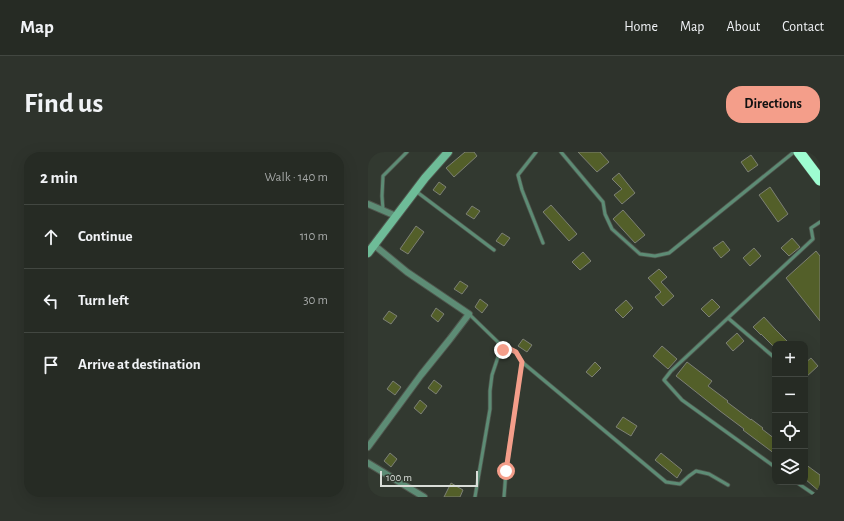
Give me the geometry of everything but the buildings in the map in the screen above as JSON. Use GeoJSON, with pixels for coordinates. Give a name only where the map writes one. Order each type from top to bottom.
{"type":"FeatureCollection","features":[{"type":"Feature","properties":{"kind":"highway"},"geometry":{"type":"LineString","coordinates":[[799,152],[820,180]]}},
{"type":"Feature","properties":{"kind":"street"},"geometry":{"type":"LineString","coordinates":[[368,253],[425,178],[448,152]]}},
{"type":"Feature","properties":{"kind":"street"},"geometry":{"type":"LineString","coordinates":[[368,204],[396,216]]}},
{"type":"Feature","properties":{"kind":"street"},"geometry":{"type":"LineString","coordinates":[[368,447],[421,374],[469,314],[407,272],[374,245]]}},
{"type":"Feature","properties":{"kind":"street"},"geometry":{"type":"LineString","coordinates":[[368,463],[424,497]]}},
{"type":"Feature","properties":{"kind":"lane"},"geometry":{"type":"LineString","coordinates":[[384,211],[382,196],[383,176],[407,152]]}},
{"type":"Feature","properties":{"kind":"lane"},"geometry":{"type":"LineString","coordinates":[[536,152],[518,175],[522,190],[543,243]]}},
{"type":"Feature","properties":{"kind":"lane"},"geometry":{"type":"LineString","coordinates":[[561,152],[603,202],[605,214],[612,229],[640,254],[655,256],[669,253],[794,152]]}},
{"type":"Feature","properties":{"kind":"lane"},"geometry":{"type":"LineString","coordinates":[[416,190],[494,250]]}},
{"type":"Feature","properties":{"kind":"lane"},"geometry":{"type":"LineString","coordinates":[[772,465],[682,400],[664,380],[670,371],[813,240],[811,228],[820,222]]}},
{"type":"Feature","properties":{"kind":"lane"},"geometry":{"type":"LineString","coordinates":[[469,314],[502,346],[503,350]]}},
{"type":"Feature","properties":{"kind":"lane"},"geometry":{"type":"LineString","coordinates":[[728,318],[772,355]]}},
{"type":"Feature","properties":{"kind":"lane"},"geometry":{"type":"LineString","coordinates":[[475,497],[490,409],[492,375],[498,357],[503,350],[508,348],[516,352],[522,362],[666,482],[680,484],[696,471],[709,474],[728,485]]}},
{"type":"Feature","properties":{"kind":"lane"},"geometry":{"type":"LineString","coordinates":[[504,497],[506,471],[522,362]]}},
{"type":"Feature","properties":{"kind":"lane"},"geometry":{"type":"LineString","coordinates":[[800,485],[818,497]]}},
{"type":"Feature","properties":{"kind":"route"},"geometry":{"type":"LineString","coordinates":[[503,350],[508,348],[516,352],[522,362],[506,471]]}}]}
